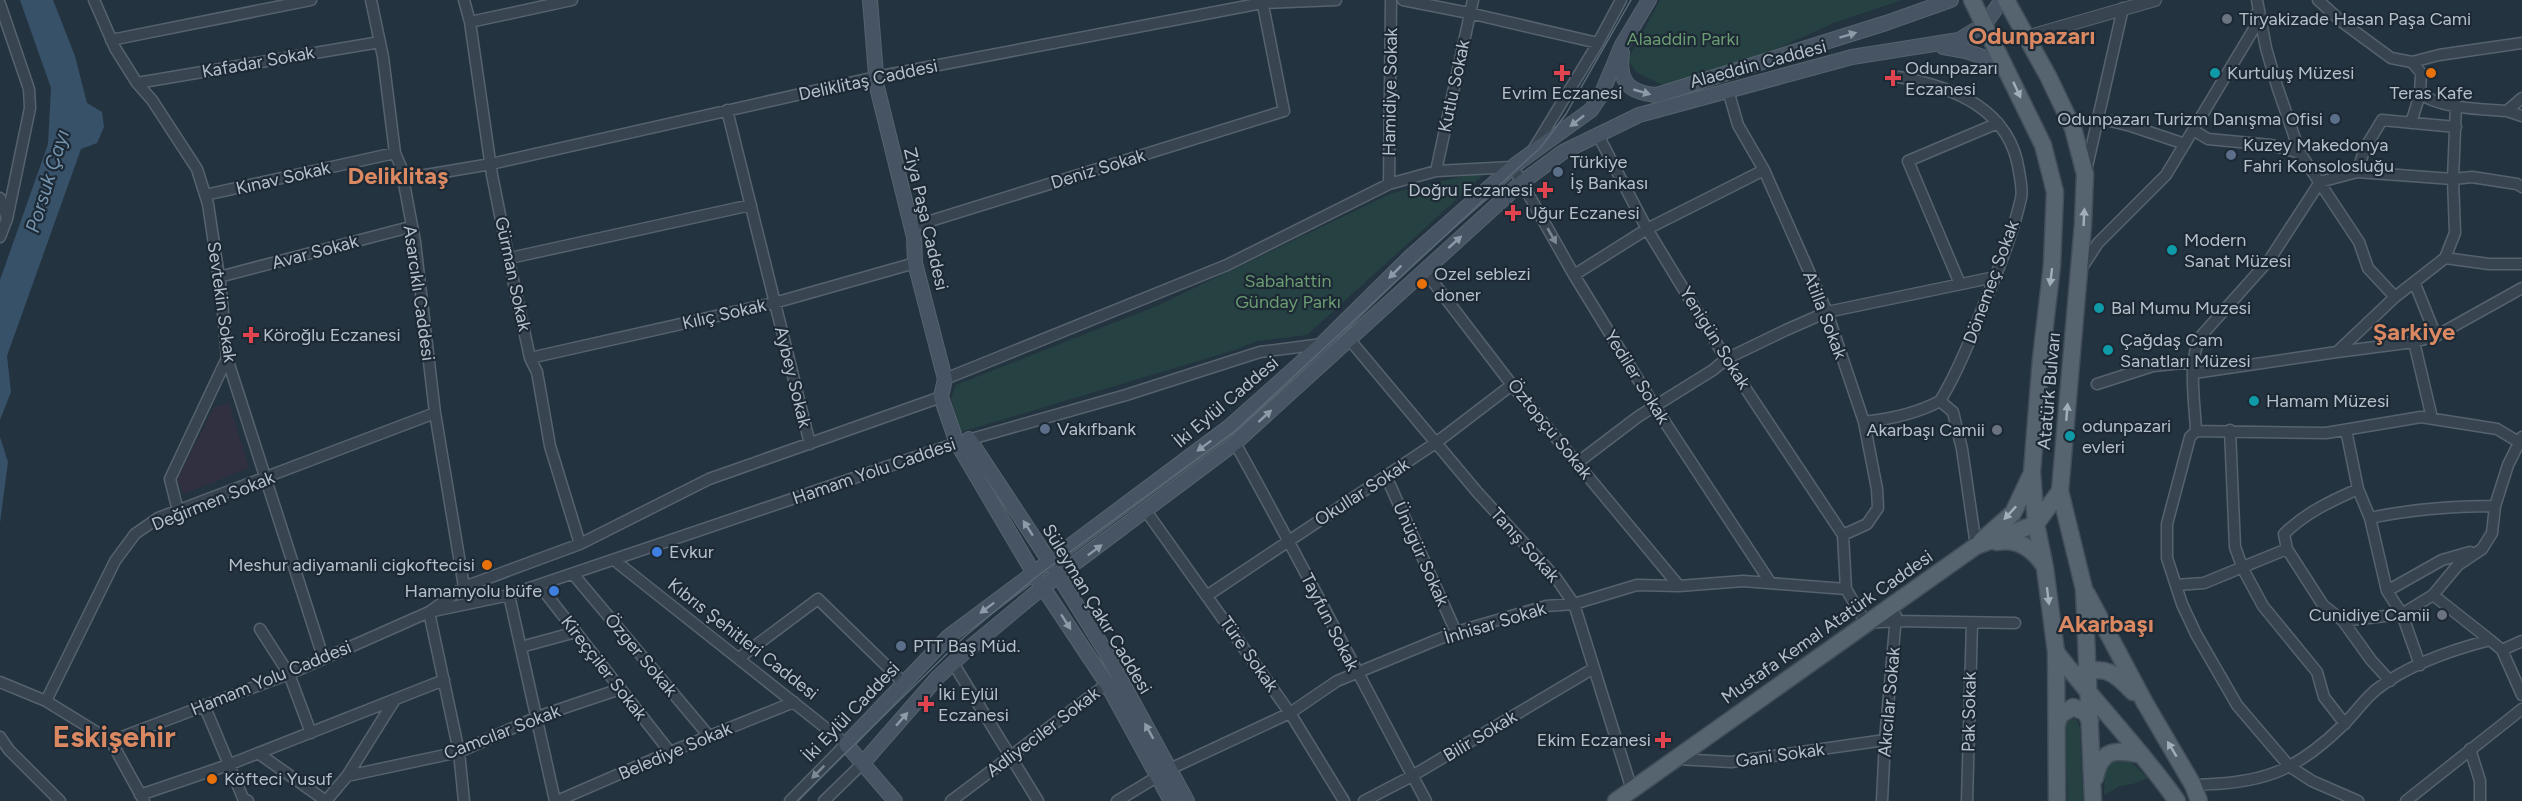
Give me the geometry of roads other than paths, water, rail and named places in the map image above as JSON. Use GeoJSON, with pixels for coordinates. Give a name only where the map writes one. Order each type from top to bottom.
{"type":"FeatureCollection","features":[{"type":"Feature","properties":{"kind":"main road","name":"Ziya Paşa Caddesi"},"geometry":{"type":"LineString","coordinates":[[870,0],[876,77],[914,237],[915,263],[945,379],[941,397]]}},
{"type":"Feature","properties":{"kind":"main road","name":"İki Eylül Caddesi"},"geometry":{"type":"LineString","coordinates":[[846,744],[948,637],[1229,427],[1322,344],[1410,257],[1513,167],[1591,110],[1601,95],[1623,45],[1649,0]]}},
{"type":"Feature","properties":{"kind":"main road","name":"Alaeddin Caddesi"},"geometry":{"type":"LineString","coordinates":[[1623,45],[1620,63],[1622,77],[1631,89],[1644,94],[1657,95],[1886,23],[1951,0]]}},
{"type":"Feature","properties":{"kind":"main road","name":"Atatürk Bulvarı"},"geometry":{"type":"LineString","coordinates":[[1972,0],[2043,145],[2055,192],[2052,265],[2041,359],[2032,472],[2036,524],[2045,568],[2056,652],[2057,801]]}},
{"type":"Feature","properties":{"kind":"main road","name":"Atatürk Bulvarı"},"geometry":{"type":"LineString","coordinates":[[2004,0],[2026,37],[2073,128],[2085,174],[2060,491],[2084,589],[2081,674]]}},
{"type":"Feature","properties":{"kind":"main road"},"geometry":{"type":"LineString","coordinates":[[1932,45],[1959,40],[1985,24],[2004,0]]}},
{"type":"Feature","properties":{"kind":"main road","name":"Alaeddin Caddesi"},"geometry":{"type":"LineString","coordinates":[[1598,135],[1639,115],[1728,90],[1852,57],[1932,45]]}},
{"type":"Feature","properties":{"kind":"main road"},"geometry":{"type":"LineString","coordinates":[[1932,45],[1966,51],[2005,65]]}},
{"type":"Feature","properties":{"kind":"main road","name":"İki Eylül Caddesi"},"geometry":{"type":"LineString","coordinates":[[863,763],[953,663],[996,625],[1235,443],[1521,183],[1563,152],[1598,135]]}},
{"type":"Feature","properties":{"kind":"main road"},"geometry":{"type":"LineString","coordinates":[[941,397],[963,441]]}},
{"type":"Feature","properties":{"kind":"main road","name":"Süleyman Çakır Caddesi"},"geometry":{"type":"LineString","coordinates":[[963,441],[1050,562],[1104,649],[1188,801]]}},
{"type":"Feature","properties":{"kind":"main road","name":"Süleyman Çakır Caddesi"},"geometry":{"type":"LineString","coordinates":[[963,441],[1034,573],[1107,684],[1171,801]]}},
{"type":"Feature","properties":{"kind":"main road"},"geometry":{"type":"LineString","coordinates":[[1976,546],[2013,513],[2032,472]]}},
{"type":"Feature","properties":{"kind":"main road"},"geometry":{"type":"LineString","coordinates":[[2036,524],[2060,491]]}},
{"type":"Feature","properties":{"kind":"main road","name":"Mustafa Kemal Atatürk Caddesi"},"geometry":{"type":"LineString","coordinates":[[1616,801],[1976,546],[2036,524]]}},
{"type":"Feature","properties":{"kind":"main road"},"geometry":{"type":"LineString","coordinates":[[1976,546],[2004,540],[2017,542],[2036,554],[2045,568]]}},
{"type":"Feature","properties":{"kind":"main road"},"geometry":{"type":"LineString","coordinates":[[2084,589],[2196,793]]}},
{"type":"Feature","properties":{"kind":"main road"},"geometry":{"type":"LineString","coordinates":[[2056,652],[2081,674],[2090,696],[2152,766],[2176,801]]}},
{"type":"Feature","properties":{"kind":"main road"},"geometry":{"type":"LineString","coordinates":[[2056,697],[2081,674],[2106,671],[2115,675],[2145,703]]}},
{"type":"Feature","properties":{"kind":"main road"},"geometry":{"type":"LineString","coordinates":[[2090,696],[2093,794]]}},
{"type":"Feature","properties":{"kind":"main road"},"geometry":{"type":"LineString","coordinates":[[2057,724],[2060,715],[2073,707],[2085,712],[2090,721]]}},
{"type":"Feature","properties":{"kind":"main road","name":"Kıbrıs Şehitleri Caddesi"},"geometry":{"type":"LineString","coordinates":[[846,744],[896,801]]}},
{"type":"Feature","properties":{"kind":"main road"},"geometry":{"type":"LineString","coordinates":[[2093,794],[2096,770],[2102,758],[2109,752],[2125,751],[2142,755]]}},
{"type":"Feature","properties":{"kind":"street","name":"Sevtekin Sokak"},"geometry":{"type":"LineString","coordinates":[[94,0],[111,40],[136,83],[152,100],[197,169],[205,195],[219,277],[227,358],[323,657]]}},
{"type":"Feature","properties":{"kind":"street"},"geometry":{"type":"LineString","coordinates":[[111,40],[311,0]]}},
{"type":"Feature","properties":{"kind":"street","name":"Asarcıklı Caddesi"},"geometry":{"type":"LineString","coordinates":[[371,0],[380,42],[396,153],[401,167],[410,227],[415,242],[435,413],[464,586]]}},
{"type":"Feature","properties":{"kind":"street","name":"Gürman Sokak"},"geometry":{"type":"LineString","coordinates":[[464,0],[470,22],[491,164],[530,358],[537,372],[550,446],[580,544]]}},
{"type":"Feature","properties":{"kind":"street"},"geometry":{"type":"LineString","coordinates":[[470,22],[572,0]]}},
{"type":"Feature","properties":{"kind":"street","name":"Deliklitaş Caddesi"},"geometry":{"type":"LineString","coordinates":[[402,179],[491,164],[876,77],[1262,1],[1336,0]]}},
{"type":"Feature","properties":{"kind":"street","name":"Hamidiye Sokak"},"geometry":{"type":"LineString","coordinates":[[1389,184],[1391,0]]}},
{"type":"Feature","properties":{"kind":"street"},"geometry":{"type":"LineString","coordinates":[[1403,0],[1598,43]]}},
{"type":"Feature","properties":{"kind":"street","name":"Kutlu Sokak"},"geometry":{"type":"LineString","coordinates":[[1436,171],[1473,0]]}},
{"type":"Feature","properties":{"kind":"street"},"geometry":{"type":"LineString","coordinates":[[1531,154],[1622,0]]}},
{"type":"Feature","properties":{"kind":"street"},"geometry":{"type":"LineString","coordinates":[[2026,37],[2155,0]]}},
{"type":"Feature","properties":{"kind":"street"},"geometry":{"type":"LineString","coordinates":[[2079,272],[2098,243],[2166,175],[2255,27],[2256,0]]}},
{"type":"Feature","properties":{"kind":"street"},"geometry":{"type":"LineString","coordinates":[[2256,0],[2266,48],[2300,153],[2359,242],[2368,268],[2395,297]]}},
{"type":"Feature","properties":{"kind":"street"},"geometry":{"type":"LineString","coordinates":[[2318,0],[2342,22],[2391,58],[2412,62],[2439,55],[2522,43]]}},
{"type":"Feature","properties":{"kind":"street","name":"Deniz Sokak"},"geometry":{"type":"LineString","coordinates":[[911,227],[1284,111],[1262,1]]}},
{"type":"Feature","properties":{"kind":"street"},"geometry":{"type":"LineString","coordinates":[[0,4],[29,89],[30,108],[7,219],[0,237]]}},
{"type":"Feature","properties":{"kind":"street"},"geometry":{"type":"LineString","coordinates":[[2085,174],[2122,8]]}},
{"type":"Feature","properties":{"kind":"street","name":"Kafadar Sokak"},"geometry":{"type":"LineString","coordinates":[[136,83],[380,42]]}},
{"type":"Feature","properties":{"kind":"street"},"geometry":{"type":"LineString","coordinates":[[2411,123],[2420,94],[2421,74],[2412,62]]}},
{"type":"Feature","properties":{"kind":"street","name":"Dönemeç Sokak"},"geometry":{"type":"LineString","coordinates":[[1899,77],[1954,91],[1976,103],[1998,123],[2016,153],[2022,196],[1995,278],[1954,378],[1940,401]]}},
{"type":"Feature","properties":{"kind":"street","name":"Atilla Sokak"},"geometry":{"type":"LineString","coordinates":[[1728,90],[1738,125],[1764,170],[1827,312],[1864,423],[1878,508],[1867,524],[1843,535]]}},
{"type":"Feature","properties":{"kind":"street"},"geometry":{"type":"LineString","coordinates":[[2420,94],[2431,101],[2470,109],[2507,111],[2522,116]]}},
{"type":"Feature","properties":{"kind":"street"},"geometry":{"type":"LineString","coordinates":[[2507,111],[2522,98]]}},
{"type":"Feature","properties":{"kind":"street"},"geometry":{"type":"LineString","coordinates":[[2337,352],[2395,297],[2415,284],[2445,258],[2455,233],[2453,179],[2456,105]]}},
{"type":"Feature","properties":{"kind":"street","name":"Aybey Sokak"},"geometry":{"type":"LineString","coordinates":[[727,110],[810,444]]}},
{"type":"Feature","properties":{"kind":"street"},"geometry":{"type":"LineString","coordinates":[[2098,118],[2185,144]]}},
{"type":"Feature","properties":{"kind":"street"},"geometry":{"type":"LineString","coordinates":[[2357,172],[2365,148],[2382,120],[2456,127]]}},
{"type":"Feature","properties":{"kind":"street"},"geometry":{"type":"LineString","coordinates":[[1960,284],[1908,161],[1998,123]]}},
{"type":"Feature","properties":{"kind":"street"},"geometry":{"type":"LineString","coordinates":[[2193,130],[2208,139],[2271,145],[2300,153]]}},
{"type":"Feature","properties":{"kind":"street","name":"Yenigün Sokak"},"geometry":{"type":"LineString","coordinates":[[1598,135],[1647,229],[1726,359],[1843,535]]}},
{"type":"Feature","properties":{"kind":"street","name":"Kınav Sokak"},"geometry":{"type":"LineString","coordinates":[[205,195],[396,153]]}},
{"type":"Feature","properties":{"kind":"street"},"geometry":{"type":"LineString","coordinates":[[945,379],[1227,265],[1389,184],[1436,171],[1513,167]]}},
{"type":"Feature","properties":{"kind":"street","name":"Yediler Sokak"},"geometry":{"type":"LineString","coordinates":[[1513,167],[1574,275],[1655,407],[1770,582]]}},
{"type":"Feature","properties":{"kind":"street"},"geometry":{"type":"LineString","coordinates":[[1574,275],[1647,229],[1764,170]]}},
{"type":"Feature","properties":{"kind":"street"},"geometry":{"type":"LineString","coordinates":[[2196,431],[2193,368],[2195,345],[2270,259],[2320,182],[2357,172],[2453,179],[2472,177],[2517,184],[2522,188]]}},
{"type":"Feature","properties":{"kind":"street"},"geometry":{"type":"LineString","coordinates":[[0,198],[7,219]]}},
{"type":"Feature","properties":{"kind":"street"},"geometry":{"type":"LineString","coordinates":[[510,258],[751,205]]}},
{"type":"Feature","properties":{"kind":"street","name":"Avar Sokak"},"geometry":{"type":"LineString","coordinates":[[219,277],[410,227]]}},
{"type":"Feature","properties":{"kind":"street"},"geometry":{"type":"LineString","coordinates":[[2445,258],[2489,264],[2522,264]]}},
{"type":"Feature","properties":{"kind":"street","name":"Kılıç Sokak"},"geometry":{"type":"LineString","coordinates":[[530,358],[774,303],[915,263]]}},
{"type":"Feature","properties":{"kind":"street","name":"Öztopçu Sokak"},"geometry":{"type":"LineString","coordinates":[[1424,270],[1513,384],[1679,586]]}},
{"type":"Feature","properties":{"kind":"street"},"geometry":{"type":"LineString","coordinates":[[1577,463],[1726,359],[1827,312],[1995,278]]}},
{"type":"Feature","properties":{"kind":"street"},"geometry":{"type":"LineString","coordinates":[[2415,284],[2436,336]]}},
{"type":"Feature","properties":{"kind":"street"},"geometry":{"type":"LineString","coordinates":[[2097,384],[2153,366],[2193,368],[2414,342],[2436,336],[2522,288]]}},
{"type":"Feature","properties":{"kind":"street","name":"Tanış Sokak"},"geometry":{"type":"LineString","coordinates":[[1349,339],[1478,493],[1556,578],[1574,604],[1632,790]]}},
{"type":"Feature","properties":{"kind":"street"},"geometry":{"type":"LineString","coordinates":[[2414,342],[2432,418]]}},
{"type":"Feature","properties":{"kind":"street","name":"Hamam Yolu Caddesi"},"geometry":{"type":"LineString","coordinates":[[111,741],[289,674],[429,612],[509,595],[963,441],[1260,352],[1322,344]]}},
{"type":"Feature","properties":{"kind":"street"},"geometry":{"type":"LineString","coordinates":[[178,511],[170,479],[227,358]]}},
{"type":"Feature","properties":{"kind":"street","name":"Okullar Sokak"},"geometry":{"type":"LineString","coordinates":[[1208,595],[1437,442],[1513,384]]}},
{"type":"Feature","properties":{"kind":"street","name":"Hamam Yolu Caddesi"},"geometry":{"type":"LineString","coordinates":[[429,612],[464,586],[580,544],[710,479],[941,397]]}},
{"type":"Feature","properties":{"kind":"street"},"geometry":{"type":"LineString","coordinates":[[1864,423],[1892,419],[1924,409],[1940,401],[1953,412],[1962,449],[1976,546]]}},
{"type":"Feature","properties":{"kind":"street","name":"Değirmen Sokak"},"geometry":{"type":"LineString","coordinates":[[46,701],[115,561],[135,534],[158,518],[267,479],[435,413]]}},
{"type":"Feature","properties":{"kind":"street"},"geometry":{"type":"LineString","coordinates":[[2343,621],[2402,614],[2433,595],[2458,565],[2482,549],[2492,533],[2495,506],[2521,440],[2497,429],[2421,417],[2326,433],[2230,430],[2196,431],[2190,437],[2167,524],[2167,558],[2196,634],[2237,705],[2289,766],[2312,780],[2358,801]]}},
{"type":"Feature","properties":{"kind":"street"},"geometry":{"type":"LineString","coordinates":[[2230,430],[2235,547],[2243,569],[2263,606],[2317,672],[2324,697],[2344,724]]}},
{"type":"Feature","properties":{"kind":"street"},"geometry":{"type":"LineString","coordinates":[[2346,430],[2358,489],[2370,518],[2387,591],[2402,614],[2420,665]]}},
{"type":"Feature","properties":{"kind":"street","name":"Tayfun Sokak"},"geometry":{"type":"LineString","coordinates":[[1235,443],[1289,540],[1356,674],[1426,801]]}},
{"type":"Feature","properties":{"kind":"street","name":"Ünügür Sokak"},"geometry":{"type":"LineString","coordinates":[[1386,476],[1456,632]]}},
{"type":"Feature","properties":{"kind":"street"},"geometry":{"type":"LineString","coordinates":[[2358,489],[2321,506],[2284,534],[2287,549],[2323,605],[2343,621],[2390,681]]}},
{"type":"Feature","properties":{"kind":"street"},"geometry":{"type":"LineString","coordinates":[[2370,518],[2451,506],[2495,506]]}},
{"type":"Feature","properties":{"kind":"street","name":"Türe Sokak"},"geometry":{"type":"LineString","coordinates":[[1146,511],[1290,713],[1344,801]]}},
{"type":"Feature","properties":{"kind":"street"},"geometry":{"type":"LineString","coordinates":[[1843,535],[1846,589],[1866,623],[1896,621],[2015,623]]}},
{"type":"Feature","properties":{"kind":"street"},"geometry":{"type":"LineString","coordinates":[[2176,585],[2204,583],[2243,569],[2287,549]]}},
{"type":"Feature","properties":{"kind":"street"},"geometry":{"type":"LineString","coordinates":[[2387,591],[2442,560],[2482,549]]}},
{"type":"Feature","properties":{"kind":"street","name":"Kıbrıs Şehitleri Caddesi"},"geometry":{"type":"LineString","coordinates":[[614,560],[846,744]]}},
{"type":"Feature","properties":{"kind":"street","name":"Özger Sokak"},"geometry":{"type":"LineString","coordinates":[[573,574],[709,736]]}},
{"type":"Feature","properties":{"kind":"street","name":"İnhisar Sokak"},"geometry":{"type":"LineString","coordinates":[[1157,777],[1290,713],[1337,681],[1456,632],[1546,606],[1574,604],[1637,585],[1679,586],[1743,581],[1846,589]]}},
{"type":"Feature","properties":{"kind":"street","name":"Kireççiler Sokak"},"geometry":{"type":"LineString","coordinates":[[539,585],[670,752]]}},
{"type":"Feature","properties":{"kind":"street"},"geometry":{"type":"LineString","coordinates":[[509,595],[556,801]]}},
{"type":"Feature","properties":{"kind":"street"},"geometry":{"type":"LineString","coordinates":[[2433,595],[2502,650],[2522,695]]}},
{"type":"Feature","properties":{"kind":"street"},"geometry":{"type":"LineString","coordinates":[[739,658],[818,599],[904,682]]}},
{"type":"Feature","properties":{"kind":"street","name":"Akıcılar Sokak"},"geometry":{"type":"LineString","coordinates":[[1882,801],[1896,621],[1895,604]]}},
{"type":"Feature","properties":{"kind":"street"},"geometry":{"type":"LineString","coordinates":[[429,612],[459,752],[464,801]]}},
{"type":"Feature","properties":{"kind":"street","name":"Pak Sokak"},"geometry":{"type":"LineString","coordinates":[[1967,801],[1972,623]]}},
{"type":"Feature","properties":{"kind":"street"},"geometry":{"type":"LineString","coordinates":[[260,629],[289,674],[311,733]]}},
{"type":"Feature","properties":{"kind":"street"},"geometry":{"type":"LineString","coordinates":[[521,647],[576,632]]}},
{"type":"Feature","properties":{"kind":"street"},"geometry":{"type":"LineString","coordinates":[[2196,793],[2273,775],[2313,753],[2376,690],[2390,681],[2458,648],[2490,640]]}},
{"type":"Feature","properties":{"kind":"street"},"geometry":{"type":"LineString","coordinates":[[2502,650],[2522,641]]}},
{"type":"Feature","properties":{"kind":"street"},"geometry":{"type":"LineString","coordinates":[[953,663],[1038,801]]}},
{"type":"Feature","properties":{"kind":"street","name":"Bilir Sokak"},"geometry":{"type":"LineString","coordinates":[[1364,801],[1412,776],[1594,668]]}},
{"type":"Feature","properties":{"kind":"street"},"geometry":{"type":"LineString","coordinates":[[0,682],[46,701],[111,741],[142,798],[444,680]]}},
{"type":"Feature","properties":{"kind":"street","name":"Adliyeciler Sokak"},"geometry":{"type":"LineString","coordinates":[[951,801],[1107,684]]}},
{"type":"Feature","properties":{"kind":"street","name":"Camcılar Sokak"},"geometry":{"type":"LineString","coordinates":[[347,776],[459,752],[537,717],[620,688]]}},
{"type":"Feature","properties":{"kind":"street"},"geometry":{"type":"LineString","coordinates":[[258,753],[326,801],[347,776],[394,701]]}},
{"type":"Feature","properties":{"kind":"street","name":"Belediye Sokak"},"geometry":{"type":"LineString","coordinates":[[556,801],[794,702]]}},
{"type":"Feature","properties":{"kind":"street"},"geometry":{"type":"LineString","coordinates":[[204,705],[242,800]]}},
{"type":"Feature","properties":{"kind":"street"},"geometry":{"type":"LineString","coordinates":[[2406,801],[2522,709]]}},
{"type":"Feature","properties":{"kind":"street"},"geometry":{"type":"LineString","coordinates":[[0,737],[9,750],[60,801]]}},
{"type":"Feature","properties":{"kind":"street","name":"Gani Sokak"},"geometry":{"type":"LineString","coordinates":[[1675,758],[1731,762],[1885,740]]}},
{"type":"Feature","properties":{"kind":"street","name":"İki Eylül Caddesi"},"geometry":{"type":"LineString","coordinates":[[790,801],[846,744]]}},
{"type":"Feature","properties":{"kind":"street"},"geometry":{"type":"LineString","coordinates":[[2470,749],[2480,781],[2480,801]]}},
{"type":"Feature","properties":{"kind":"street","name":"İki Eylül Caddesi"},"geometry":{"type":"LineString","coordinates":[[824,801],[863,763]]}},
{"type":"Feature","properties":{"kind":"street"},"geometry":{"type":"LineString","coordinates":[[1117,801],[1157,777]]}},
{"type":"Feature","properties":{"kind":"water","name":"Porsuk Çayı"},"geometry":{"type":"Polygon","coordinates":[[[20,0],[53,0],[75,56],[87,103],[102,112],[104,127],[97,143],[81,149],[7,356],[11,392],[0,420],[0,280],[48,144],[51,88],[20,0]]]}},
{"type":"Feature","properties":{"kind":"water"},"geometry":{"type":"Polygon","coordinates":[[[0,437],[8,462],[0,523],[0,437]]]}},
{"type":"Feature","properties":{"kind":"tram line"},"geometry":{"type":"LineString","coordinates":[[797,801],[964,637],[1036,577],[1235,431],[1541,147],[1566,114],[1631,0]]}},
{"type":"Feature","properties":{"kind":"place","name":"Tiryakizade Hasan Paşa Cami"},"geometry":{"type":"Point","coordinates":[2227,19]}},
{"type":"Feature","properties":{"kind":"place","name":"Evrim Eczanesi"},"geometry":{"type":"Point","coordinates":[1562,73]}},
{"type":"Feature","properties":{"kind":"place","name":"Kurtuluş Müzesi"},"geometry":{"type":"Point","coordinates":[2215,73]}},
{"type":"Feature","properties":{"kind":"place","name":"Teras Kafe"},"geometry":{"type":"Point","coordinates":[2431,73]}},
{"type":"Feature","properties":{"kind":"place","name":"Odunpazarı Eczanesi"},"geometry":{"type":"Point","coordinates":[1893,78]}},
{"type":"Feature","properties":{"kind":"place","name":"Odunpazarı Turizm Danışma Ofisi"},"geometry":{"type":"Point","coordinates":[2335,119]}},
{"type":"Feature","properties":{"kind":"place","name":"Kuzey Makedonya Fahri Konsolosluğu"},"geometry":{"type":"Point","coordinates":[2231,155]}},
{"type":"Feature","properties":{"kind":"place","name":"Türkiye İş Bankası"},"geometry":{"type":"Point","coordinates":[1558,172]}},
{"type":"Feature","properties":{"kind":"place","name":"Doğru Eczanesi"},"geometry":{"type":"Point","coordinates":[1545,190]}},
{"type":"Feature","properties":{"kind":"place","name":"Uğur Eczanesi"},"geometry":{"type":"Point","coordinates":[1513,213]}},
{"type":"Feature","properties":{"kind":"place","name":"Modern Sanat Müzesi"},"geometry":{"type":"Point","coordinates":[2172,250]}},
{"type":"Feature","properties":{"kind":"place","name":"Ozel seblezi doner"},"geometry":{"type":"Point","coordinates":[1422,284]}},
{"type":"Feature","properties":{"kind":"place","name":"Bal Mumu Muzesi"},"geometry":{"type":"Point","coordinates":[2099,308]}},
{"type":"Feature","properties":{"kind":"place","name":"Köroğlu Eczanesi"},"geometry":{"type":"Point","coordinates":[251,335]}},
{"type":"Feature","properties":{"kind":"place","name":"Çağdaş Cam Sanatları Müzesi"},"geometry":{"type":"Point","coordinates":[2108,350]}},
{"type":"Feature","properties":{"kind":"place","name":"Hamam Müzesi"},"geometry":{"type":"Point","coordinates":[2254,401]}},
{"type":"Feature","properties":{"kind":"place","name":"Vakıfbank"},"geometry":{"type":"Point","coordinates":[1045,429]}},
{"type":"Feature","properties":{"kind":"place","name":"Akarbaşı Camii"},"geometry":{"type":"Point","coordinates":[1997,430]}},
{"type":"Feature","properties":{"kind":"place","name":"odunpazari evleri"},"geometry":{"type":"Point","coordinates":[2070,436]}},
{"type":"Feature","properties":{"kind":"place","name":"Evkur"},"geometry":{"type":"Point","coordinates":[657,552]}},
{"type":"Feature","properties":{"kind":"place","name":"Meshur adiyamanli cigkoftecisi"},"geometry":{"type":"Point","coordinates":[487,565]}},
{"type":"Feature","properties":{"kind":"place","name":"Hamamyolu büfe"},"geometry":{"type":"Point","coordinates":[554,591]}},
{"type":"Feature","properties":{"kind":"place","name":"Cunidiye Camii"},"geometry":{"type":"Point","coordinates":[2442,615]}},
{"type":"Feature","properties":{"kind":"place","name":"PTT Baş Müd."},"geometry":{"type":"Point","coordinates":[901,646]}},
{"type":"Feature","properties":{"kind":"place","name":"İki Eylül Eczanesi"},"geometry":{"type":"Point","coordinates":[926,704]}},
{"type":"Feature","properties":{"kind":"place","name":"Ekim Eczanesi"},"geometry":{"type":"Point","coordinates":[1663,740]}},
{"type":"Feature","properties":{"kind":"place","name":"Köfteci Yusuf"},"geometry":{"type":"Point","coordinates":[212,779]}},
{"type":"Feature","properties":{"kind":"district","name":"Odunpazarı"},"geometry":{"type":"Point","coordinates":[2032,35]}},
{"type":"Feature","properties":{"kind":"district","name":"Deliklitaş"},"geometry":{"type":"Point","coordinates":[398,175]}},
{"type":"Feature","properties":{"kind":"district","name":"Şarkiye"},"geometry":{"type":"Point","coordinates":[2414,331]}},
{"type":"Feature","properties":{"kind":"district","name":"Akarbaşı"},"geometry":{"type":"Point","coordinates":[2106,623]}},
{"type":"Feature","properties":{"kind":"district","name":"Eskişehir"},"geometry":{"type":"Point","coordinates":[114,736]}},
{"type":"Feature","properties":{"kind":"park label","name":"Alaaddin Parkı"},"geometry":{"type":"Point","coordinates":[1683,39]}},
{"type":"Feature","properties":{"kind":"park label","name":"Sabahattin Günday Parkı"},"geometry":{"type":"Point","coordinates":[1288,291]}}]}
